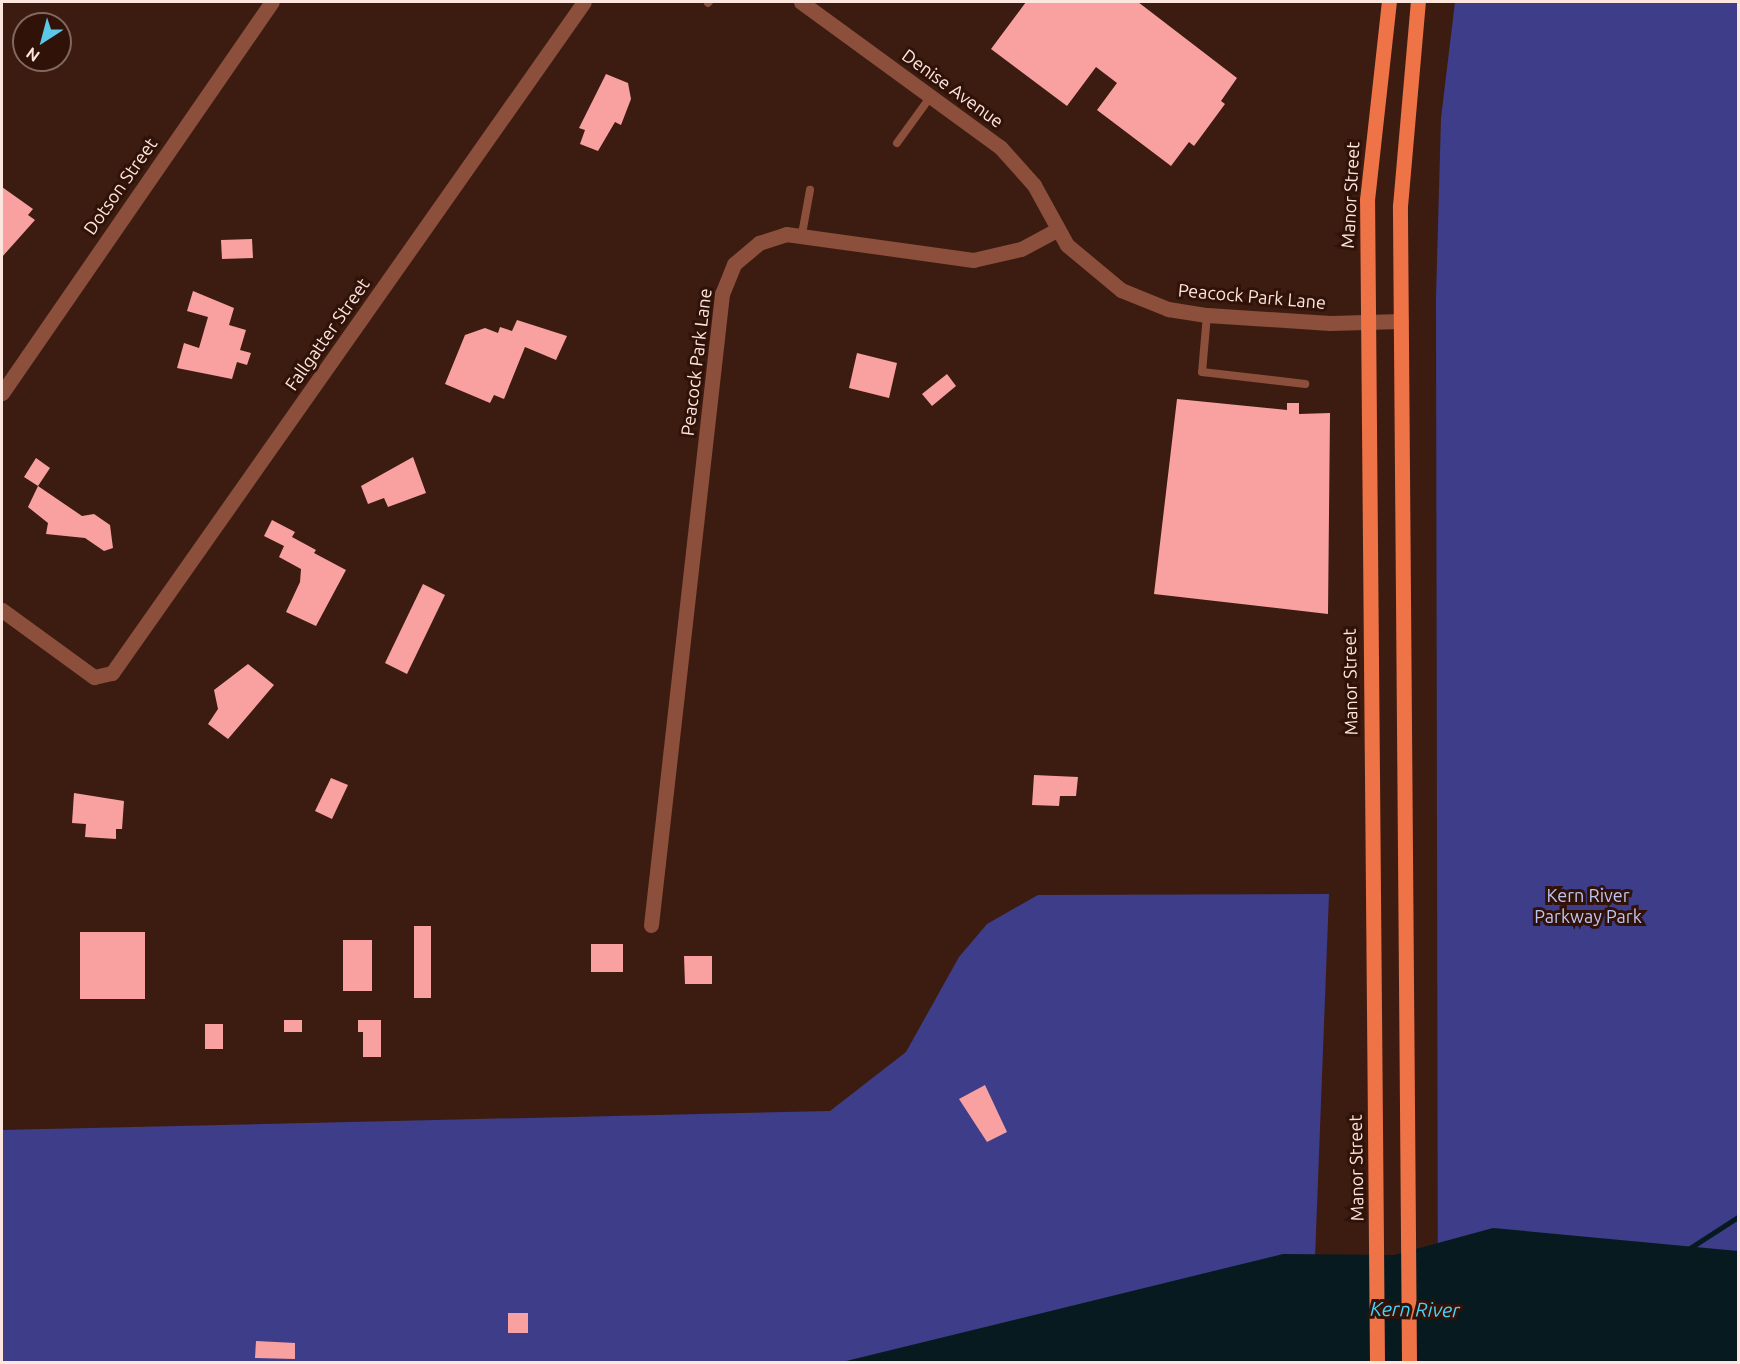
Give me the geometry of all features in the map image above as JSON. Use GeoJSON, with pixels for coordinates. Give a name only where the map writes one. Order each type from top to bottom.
{"type":"FeatureCollection","features":[{"type":"Feature","properties":{"kind":"main road","name":"Manor Street"},"geometry":{"type":"LineString","coordinates":[[1377,1362],[1367,200],[1389,2]]}},
{"type":"Feature","properties":{"kind":"main road"},"geometry":{"type":"LineString","coordinates":[[1409,1362],[1400,206],[1418,2]]}},
{"type":"Feature","properties":{"kind":"street","name":"Dotson Street"},"geometry":{"type":"LineString","coordinates":[[2,393],[272,2]]}},
{"type":"Feature","properties":{"kind":"street","name":"Fallgatter Street"},"geometry":{"type":"LineString","coordinates":[[2,610],[94,677],[112,673],[584,2]]}},
{"type":"Feature","properties":{"kind":"street","name":"Denise Avenue"},"geometry":{"type":"LineString","coordinates":[[801,2],[931,96],[1020,165],[1056,230]]}},
{"type":"Feature","properties":{"kind":"street","name":"Peacock Park Lane"},"geometry":{"type":"LineString","coordinates":[[651,925],[722,294],[726,278],[745,253],[774,237],[802,234],[973,260],[1020,249],[1056,230],[1100,276],[1121,290],[1168,309],[1207,315],[1367,323],[1401,321]]}},
{"type":"Feature","properties":{"kind":"lane"},"geometry":{"type":"LineString","coordinates":[[897,142],[931,96]]}},
{"type":"Feature","properties":{"kind":"lane"},"geometry":{"type":"LineString","coordinates":[[802,234],[810,190]]}},
{"type":"Feature","properties":{"kind":"lane"},"geometry":{"type":"LineString","coordinates":[[1207,315],[1202,372],[1305,384]]}},
{"type":"Feature","properties":{"kind":"green space","name":"Kern River Parkway Park"},"geometry":{"type":"Polygon","coordinates":[[[1455,2],[1738,2],[1738,1362],[1438,1362],[1436,298],[1441,118],[1455,2]]]}},
{"type":"Feature","properties":{"kind":"green space"},"geometry":{"type":"Polygon","coordinates":[[[1329,894],[1311,1362],[2,1362],[2,1130],[830,1111],[906,1052],[959,957],[987,924],[1038,895],[1329,894]]]}},
{"type":"Feature","properties":{"kind":"water","name":"Kern River"},"geometry":{"type":"Polygon","coordinates":[[[1493,1228],[1738,1251],[1738,1362],[842,1362],[1283,1254],[1394,1255],[1493,1228]]]}},
{"type":"Feature","properties":{"kind":"building"},"geometry":{"type":"Polygon","coordinates":[[[1026,2],[1138,2],[1237,78],[1221,101],[1225,104],[1194,146],[1189,142],[1171,166],[1097,110],[1117,83],[1096,67],[1067,106],[991,49],[1026,2]]]}},
{"type":"Feature","properties":{"kind":"building"},"geometry":{"type":"Polygon","coordinates":[[[606,74],[628,83],[631,99],[621,125],[615,122],[598,151],[580,144],[585,130],[579,128],[606,74]]]}},
{"type":"Feature","properties":{"kind":"building"},"geometry":{"type":"Polygon","coordinates":[[[2,187],[33,209],[28,215],[35,220],[2,257],[2,187]]]}},
{"type":"Feature","properties":{"kind":"building"},"geometry":{"type":"Polygon","coordinates":[[[252,239],[253,258],[222,259],[221,240],[252,239]]]}},
{"type":"Feature","properties":{"kind":"building"},"geometry":{"type":"Polygon","coordinates":[[[193,291],[234,308],[229,325],[246,330],[240,350],[251,353],[247,365],[237,362],[232,379],[177,368],[184,343],[199,348],[208,317],[187,311],[193,291]]]}},
{"type":"Feature","properties":{"kind":"building"},"geometry":{"type":"Polygon","coordinates":[[[517,320],[567,336],[556,360],[525,347],[504,399],[494,395],[490,403],[445,384],[465,335],[485,328],[498,333],[500,327],[512,331],[517,320]]]}},
{"type":"Feature","properties":{"kind":"building"},"geometry":{"type":"Polygon","coordinates":[[[857,353],[897,363],[889,398],[849,388],[857,353]]]}},
{"type":"Feature","properties":{"kind":"building"},"geometry":{"type":"Polygon","coordinates":[[[947,374],[956,386],[932,406],[922,394],[947,374]]]}},
{"type":"Feature","properties":{"kind":"building"},"geometry":{"type":"Polygon","coordinates":[[[1177,399],[1287,410],[1287,403],[1299,403],[1299,414],[1330,413],[1328,614],[1154,594],[1177,399]]]}},
{"type":"Feature","properties":{"kind":"building"},"geometry":{"type":"Polygon","coordinates":[[[413,457],[426,493],[388,507],[384,498],[368,504],[361,486],[413,457]]]}},
{"type":"Feature","properties":{"kind":"building"},"geometry":{"type":"Polygon","coordinates":[[[36,458],[50,468],[38,486],[24,477],[36,458]]]}},
{"type":"Feature","properties":{"kind":"building"},"geometry":{"type":"Polygon","coordinates":[[[38,486],[82,516],[94,514],[110,525],[113,548],[104,551],[85,538],[46,534],[48,523],[28,507],[38,486]]]}},
{"type":"Feature","properties":{"kind":"building"},"geometry":{"type":"Polygon","coordinates":[[[272,520],[295,532],[292,537],[316,550],[314,553],[346,570],[316,626],[286,612],[300,582],[301,569],[279,557],[284,546],[264,536],[272,520]]]}},
{"type":"Feature","properties":{"kind":"building"},"geometry":{"type":"Polygon","coordinates":[[[423,584],[445,595],[407,674],[385,663],[423,584]]]}},
{"type":"Feature","properties":{"kind":"building"},"geometry":{"type":"Polygon","coordinates":[[[248,664],[274,685],[228,739],[208,724],[218,709],[214,690],[248,664]]]}},
{"type":"Feature","properties":{"kind":"building"},"geometry":{"type":"Polygon","coordinates":[[[1034,775],[1078,777],[1076,796],[1060,796],[1059,806],[1032,805],[1034,775]]]}},
{"type":"Feature","properties":{"kind":"building"},"geometry":{"type":"Polygon","coordinates":[[[331,778],[348,785],[332,819],[315,811],[331,778]]]}},
{"type":"Feature","properties":{"kind":"building"},"geometry":{"type":"Polygon","coordinates":[[[74,793],[124,801],[122,829],[116,829],[116,839],[85,837],[86,824],[72,823],[74,793]]]}},
{"type":"Feature","properties":{"kind":"building"},"geometry":{"type":"Polygon","coordinates":[[[414,926],[431,926],[431,998],[414,998],[414,926]]]}},
{"type":"Feature","properties":{"kind":"building"},"geometry":{"type":"Polygon","coordinates":[[[80,932],[145,932],[145,999],[80,999],[80,932]]]}},
{"type":"Feature","properties":{"kind":"building"},"geometry":{"type":"Polygon","coordinates":[[[343,940],[372,940],[372,991],[343,991],[343,940]]]}},
{"type":"Feature","properties":{"kind":"building"},"geometry":{"type":"Polygon","coordinates":[[[591,944],[623,944],[623,972],[591,972],[591,944]]]}},
{"type":"Feature","properties":{"kind":"building"},"geometry":{"type":"Polygon","coordinates":[[[684,956],[712,956],[712,984],[685,984],[684,956]]]}},
{"type":"Feature","properties":{"kind":"building"},"geometry":{"type":"Polygon","coordinates":[[[284,1020],[302,1020],[302,1032],[284,1032],[284,1020]]]}},
{"type":"Feature","properties":{"kind":"building"},"geometry":{"type":"Polygon","coordinates":[[[358,1020],[381,1020],[381,1057],[363,1057],[363,1032],[358,1032],[358,1020]]]}},
{"type":"Feature","properties":{"kind":"building"},"geometry":{"type":"Polygon","coordinates":[[[205,1024],[223,1024],[223,1049],[205,1049],[205,1024]]]}},
{"type":"Feature","properties":{"kind":"building"},"geometry":{"type":"Polygon","coordinates":[[[985,1085],[1007,1132],[987,1142],[959,1099],[985,1085]]]}},
{"type":"Feature","properties":{"kind":"building"},"geometry":{"type":"Polygon","coordinates":[[[508,1313],[528,1313],[528,1333],[508,1333],[508,1313]]]}},
{"type":"Feature","properties":{"kind":"building"},"geometry":{"type":"Polygon","coordinates":[[[256,1341],[295,1343],[295,1359],[255,1358],[256,1341]]]}},
{"type":"Feature","properties":{"kind":"waterway"},"geometry":{"type":"LineString","coordinates":[[1684,1252],[1738,1217]]}}]}
